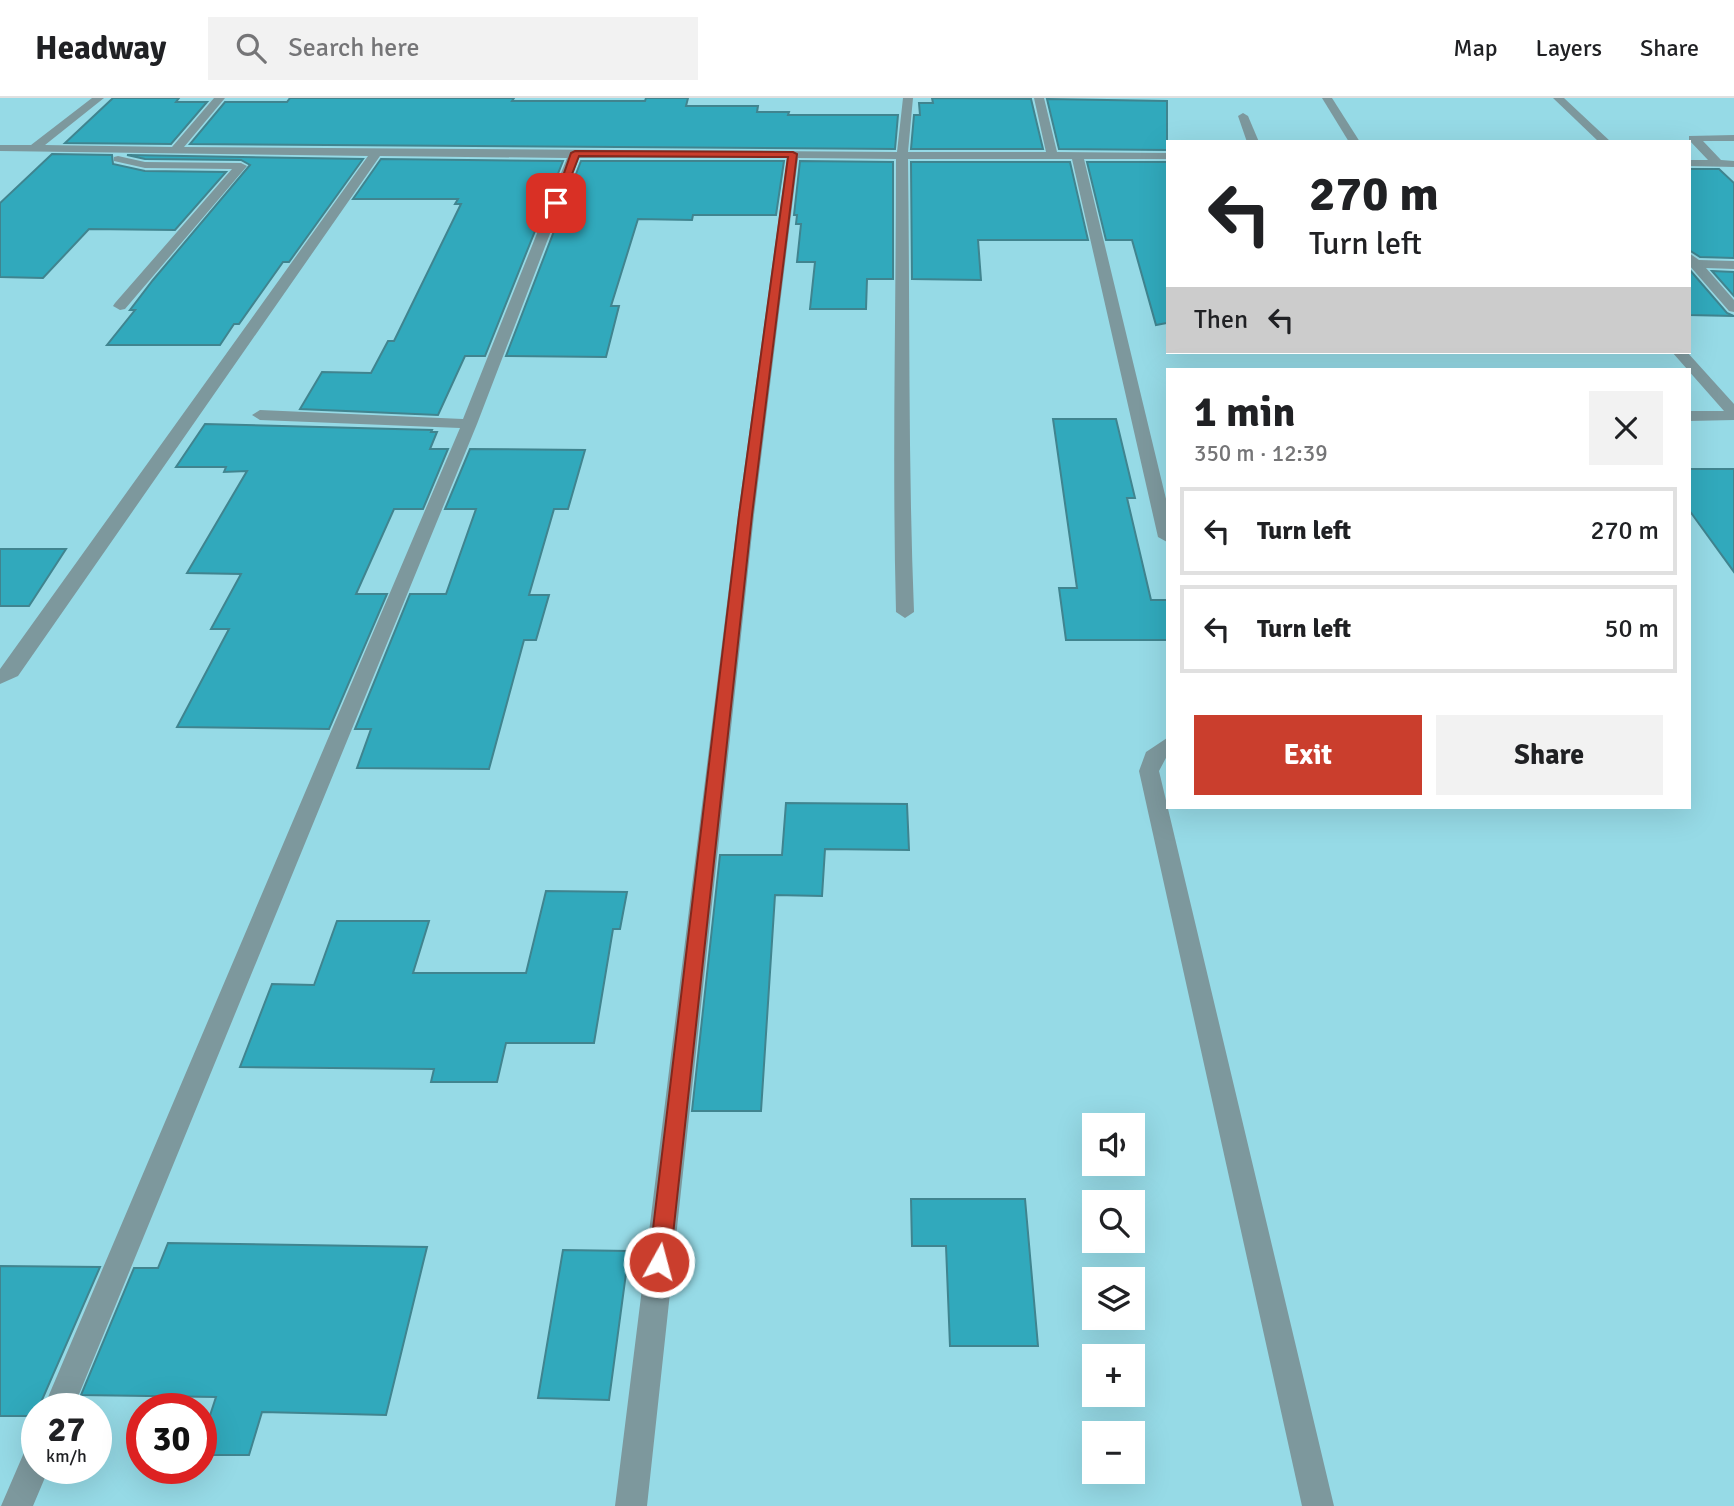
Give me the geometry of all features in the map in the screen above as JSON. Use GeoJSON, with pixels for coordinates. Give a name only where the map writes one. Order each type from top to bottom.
{"type":"FeatureCollection","features":[{"type":"Feature","properties":{"kind":"street"},"geometry":{"type":"LineString","coordinates":[[33,149],[99,98]]}},
{"type":"Feature","properties":{"kind":"street"},"geometry":{"type":"LineString","coordinates":[[175,150],[220,98]]}},
{"type":"Feature","properties":{"kind":"street"},"geometry":{"type":"LineString","coordinates":[[905,612],[900,468],[904,418],[902,154],[908,98]]}},
{"type":"Feature","properties":{"kind":"street"},"geometry":{"type":"LineString","coordinates":[[1039,98],[1052,155]]}},
{"type":"Feature","properties":{"kind":"street"},"geometry":{"type":"LineString","coordinates":[[1327,98],[1354,140]]}},
{"type":"Feature","properties":{"kind":"street"},"geometry":{"type":"LineString","coordinates":[[1558,98],[1604,140]]}},
{"type":"Feature","properties":{"kind":"street"},"geometry":{"type":"LineString","coordinates":[[1243,116],[1252,140]]}},
{"type":"Feature","properties":{"kind":"street"},"geometry":{"type":"LineString","coordinates":[[1718,164],[1693,138],[1734,138]]}},
{"type":"Feature","properties":{"kind":"street"},"geometry":{"type":"LineString","coordinates":[[0,148],[376,153],[1166,156]]}},
{"type":"Feature","properties":{"kind":"street"},"geometry":{"type":"LineString","coordinates":[[120,306],[241,166],[127,163],[118,161],[122,150]]}},
{"type":"Feature","properties":{"kind":"street"},"geometry":{"type":"LineString","coordinates":[[0,677],[11,671],[19,660],[376,153]]}},
{"type":"Feature","properties":{"kind":"street"},"geometry":{"type":"LineString","coordinates":[[65,1393],[469,424],[575,153]]}},
{"type":"Feature","properties":{"kind":"street"},"geometry":{"type":"LineString","coordinates":[[631,1506],[746,515],[793,154]]}},
{"type":"Feature","properties":{"kind":"street"},"geometry":{"type":"LineString","coordinates":[[1077,156],[1166,533]]}},
{"type":"Feature","properties":{"kind":"street"},"geometry":{"type":"LineString","coordinates":[[1691,163],[1734,164]]}},
{"type":"Feature","properties":{"kind":"street"},"geometry":{"type":"LineString","coordinates":[[1692,261],[1734,265]]}},
{"type":"Feature","properties":{"kind":"street"},"geometry":{"type":"LineString","coordinates":[[1692,261],[1734,307]]}},
{"type":"Feature","properties":{"kind":"street"},"geometry":{"type":"LineString","coordinates":[[1681,354],[1734,414]]}},
{"type":"Feature","properties":{"kind":"street"},"geometry":{"type":"LineString","coordinates":[[1691,416],[1734,414]]}},
{"type":"Feature","properties":{"kind":"street"},"geometry":{"type":"LineString","coordinates":[[260,415],[469,424]]}},
{"type":"Feature","properties":{"kind":"street"},"geometry":{"type":"LineString","coordinates":[[1166,746],[1153,757],[1149,771],[1318,1506]]}},
{"type":"Feature","properties":{"kind":"street"},"geometry":{"type":"LineString","coordinates":[[17,1506],[26,1484]]}},
{"type":"Feature","properties":{"kind":"building"},"geometry":{"type":"Polygon","coordinates":[[[113,98],[179,98],[176,102],[207,102],[171,144],[65,143],[113,98]]]}},
{"type":"Feature","properties":{"kind":"building"},"geometry":{"type":"Polygon","coordinates":[[[290,98],[645,101],[646,98],[688,98],[686,106],[758,106],[757,112],[789,112],[788,115],[898,115],[895,149],[190,144],[225,102],[287,102],[290,98]]]}},
{"type":"Feature","properties":{"kind":"building"},"geometry":{"type":"Polygon","coordinates":[[[932,98],[1031,99],[1043,149],[911,149],[914,115],[920,115],[919,103],[933,103],[932,98]]]}},
{"type":"Feature","properties":{"kind":"building"},"geometry":{"type":"Polygon","coordinates":[[[1047,99],[1167,101],[1166,150],[1059,149],[1047,99]]]}},
{"type":"Feature","properties":{"kind":"building"},"geometry":{"type":"Polygon","coordinates":[[[52,154],[112,155],[113,164],[145,171],[226,172],[175,230],[89,229],[43,278],[0,277],[0,203],[52,154]]]}},
{"type":"Feature","properties":{"kind":"building"},"geometry":{"type":"Polygon","coordinates":[[[127,155],[363,159],[289,262],[283,262],[239,324],[234,324],[220,345],[107,345],[135,310],[130,310],[153,280],[250,165],[241,160],[145,159],[127,155]]]}},
{"type":"Feature","properties":{"kind":"building"},"geometry":{"type":"Polygon","coordinates":[[[381,159],[563,161],[485,356],[465,356],[438,415],[300,409],[322,372],[371,373],[388,341],[394,341],[461,204],[455,204],[458,199],[353,199],[381,159]]]}},
{"type":"Feature","properties":{"kind":"building"},"geometry":{"type":"Polygon","coordinates":[[[581,161],[784,161],[776,215],[693,215],[692,220],[638,219],[611,306],[619,306],[606,357],[506,356],[581,161]]]}},
{"type":"Feature","properties":{"kind":"building"},"geometry":{"type":"Polygon","coordinates":[[[800,161],[893,162],[893,279],[867,279],[866,309],[810,309],[815,262],[797,262],[801,224],[796,224],[797,215],[794,215],[800,161]]]}},
{"type":"Feature","properties":{"kind":"building"},"geometry":{"type":"Polygon","coordinates":[[[911,162],[1070,162],[1088,240],[978,240],[981,280],[912,279],[911,162]]]}},
{"type":"Feature","properties":{"kind":"building"},"geometry":{"type":"Polygon","coordinates":[[[1087,162],[1166,162],[1166,323],[1156,325],[1132,240],[1106,240],[1087,162]]]}},
{"type":"Feature","properties":{"kind":"building"},"geometry":{"type":"Polygon","coordinates":[[[1691,169],[1719,169],[1734,183],[1734,258],[1700,257],[1691,251],[1691,169]]]}},
{"type":"Feature","properties":{"kind":"building"},"geometry":{"type":"Polygon","coordinates":[[[1691,271],[1727,313],[1734,316],[1691,315],[1691,271]]]}},
{"type":"Feature","properties":{"kind":"building"},"geometry":{"type":"Polygon","coordinates":[[[1712,271],[1734,272],[1734,296],[1712,271]]]}},
{"type":"Feature","properties":{"kind":"building"},"geometry":{"type":"Polygon","coordinates":[[[1053,419],[1116,419],[1135,498],[1127,498],[1151,600],[1166,600],[1166,640],[1066,640],[1059,588],[1077,588],[1053,419]]]}},
{"type":"Feature","properties":{"kind":"building"},"geometry":{"type":"Polygon","coordinates":[[[205,424],[432,430],[431,432],[437,432],[430,449],[448,449],[423,509],[394,509],[356,594],[387,594],[329,729],[177,727],[229,629],[211,629],[241,574],[187,573],[247,471],[224,472],[226,467],[176,467],[205,424]]]}},
{"type":"Feature","properties":{"kind":"building"},"geometry":{"type":"Polygon","coordinates":[[[470,449],[585,450],[568,509],[554,509],[529,595],[549,595],[536,640],[524,640],[489,769],[357,768],[371,729],[355,729],[410,594],[446,594],[476,509],[445,509],[470,449]]]}},
{"type":"Feature","properties":{"kind":"building"},"geometry":{"type":"Polygon","coordinates":[[[1691,469],[1734,469],[1734,572],[1691,513],[1691,469]]]}},
{"type":"Feature","properties":{"kind":"building"},"geometry":{"type":"Polygon","coordinates":[[[0,549],[66,549],[29,606],[0,606],[0,549]]]}},
{"type":"Feature","properties":{"kind":"building"},"geometry":{"type":"Polygon","coordinates":[[[786,803],[907,804],[909,850],[825,849],[822,896],[775,895],[761,1111],[692,1111],[720,855],[782,855],[786,803]]]}},
{"type":"Feature","properties":{"kind":"building"},"geometry":{"type":"Polygon","coordinates":[[[546,891],[627,892],[620,929],[613,929],[594,1043],[506,1043],[497,1082],[431,1082],[434,1069],[240,1067],[272,984],[314,985],[337,921],[429,921],[413,973],[526,973],[546,891]]]}},
{"type":"Feature","properties":{"kind":"building"},"geometry":{"type":"Polygon","coordinates":[[[911,1199],[1025,1199],[1038,1346],[950,1346],[946,1246],[912,1246],[911,1199]]]}},
{"type":"Feature","properties":{"kind":"building"},"geometry":{"type":"Polygon","coordinates":[[[168,1243],[427,1247],[386,1415],[262,1412],[249,1455],[217,1455],[217,1393],[126,1393],[126,1396],[82,1393],[134,1268],[158,1268],[168,1243]]]}},
{"type":"Feature","properties":{"kind":"building"},"geometry":{"type":"Polygon","coordinates":[[[563,1250],[629,1251],[609,1400],[538,1398],[563,1250]]]}},
{"type":"Feature","properties":{"kind":"building"},"geometry":{"type":"Polygon","coordinates":[[[0,1266],[100,1267],[45,1393],[21,1393],[21,1416],[0,1416],[0,1266]]]}},
{"type":"Feature","properties":{"kind":"route"},"geometry":{"type":"LineString","coordinates":[[556,203],[575,153],[793,154],[746,515],[659,1262]]}}]}
